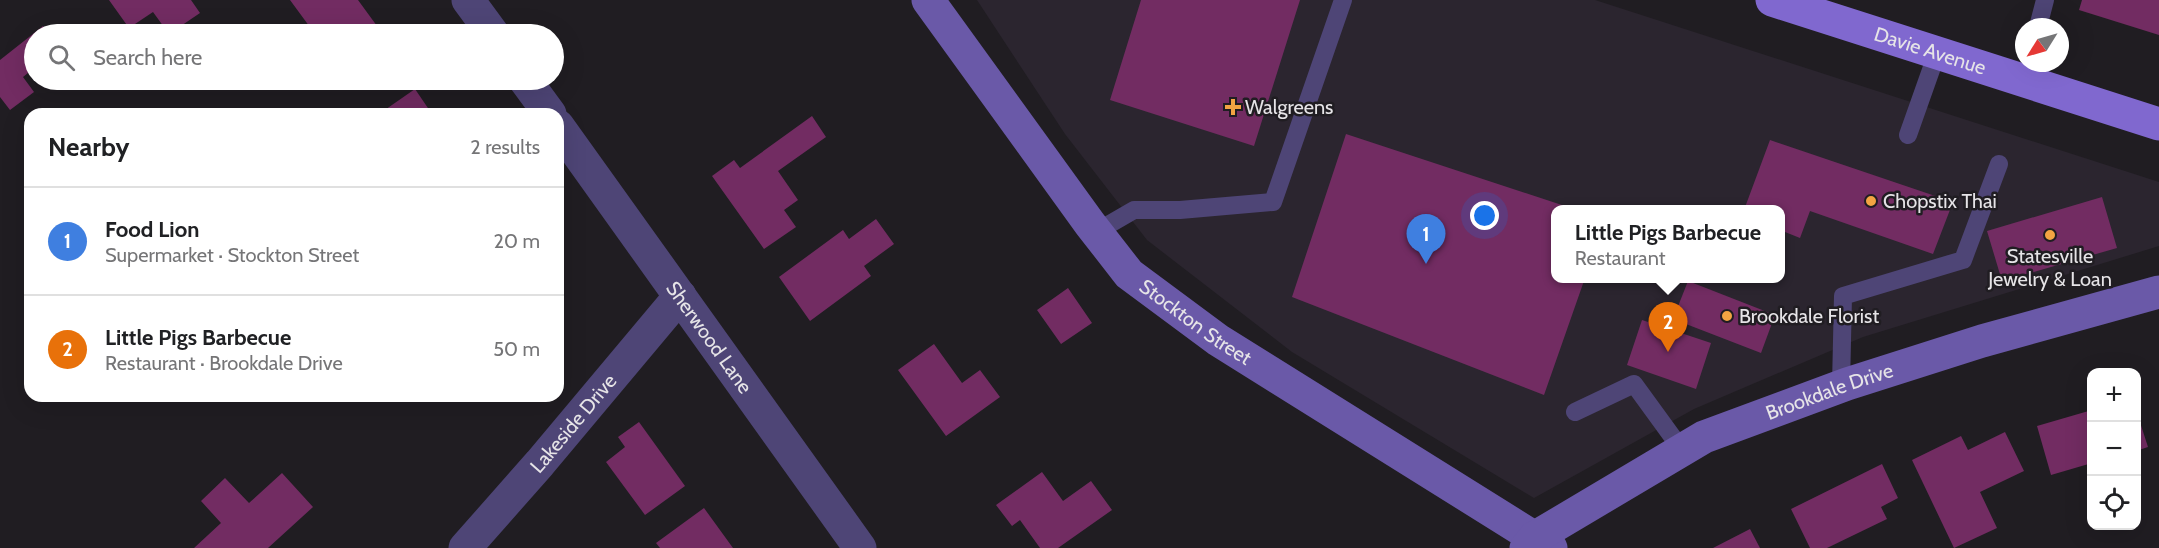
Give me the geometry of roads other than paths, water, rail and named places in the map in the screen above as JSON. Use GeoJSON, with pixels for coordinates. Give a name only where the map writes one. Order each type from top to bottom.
{"type":"FeatureCollection","features":[{"type":"Feature","properties":{"kind":"main road","name":"Davie Avenue"},"geometry":{"type":"LineString","coordinates":[[1772,0],[1937,53],[2015,70]]}},
{"type":"Feature","properties":{"kind":"main road","name":"Davie Avenue"},"geometry":{"type":"LineString","coordinates":[[2026,72],[2159,124]]}},
{"type":"Feature","properties":{"kind":"street"},"geometry":{"type":"LineString","coordinates":[[468,0],[486,24]]}},
{"type":"Feature","properties":{"kind":"street","name":"Stockton Street"},"geometry":{"type":"LineString","coordinates":[[928,0],[1129,274],[1218,340],[1537,544]]}},
{"type":"Feature","properties":{"kind":"street"},"geometry":{"type":"LineString","coordinates":[[532,90],[546,108]]}},
{"type":"Feature","properties":{"kind":"street","name":"Sherwood Lane"},"geometry":{"type":"LineString","coordinates":[[564,134],[860,548]]}},
{"type":"Feature","properties":{"kind":"street","name":"Brookdale Drive"},"geometry":{"type":"LineString","coordinates":[[1537,544],[1704,437],[1841,385],[1982,341],[2159,292]]}},
{"type":"Feature","properties":{"kind":"street","name":"Lakeside Drive"},"geometry":{"type":"LineString","coordinates":[[465,548],[540,463],[680,296]]}},
{"type":"Feature","properties":{"kind":"lane"},"geometry":{"type":"LineString","coordinates":[[1096,232],[1134,210],[1180,210],[1274,202],[1343,0]]}},
{"type":"Feature","properties":{"kind":"lane"},"geometry":{"type":"LineString","coordinates":[[2040,18],[2045,0]]}},
{"type":"Feature","properties":{"kind":"lane"},"geometry":{"type":"LineString","coordinates":[[1908,135],[1937,53]]}},
{"type":"Feature","properties":{"kind":"lane"},"geometry":{"type":"LineString","coordinates":[[1841,385],[1843,296],[1963,260],[1999,164]]}},
{"type":"Feature","properties":{"kind":"lane"},"geometry":{"type":"LineString","coordinates":[[1575,412],[1634,384],[1682,450]]}},
{"type":"Feature","properties":{"kind":"place","name":"Walgreens"},"geometry":{"type":"Point","coordinates":[1233,107]}},
{"type":"Feature","properties":{"kind":"place","name":"Chopstix Thai"},"geometry":{"type":"Point","coordinates":[1871,201]}},
{"type":"Feature","properties":{"kind":"place","name":"Statesville Jewelry & Loan"},"geometry":{"type":"Point","coordinates":[2050,235]}},
{"type":"Feature","properties":{"kind":"place","name":"Food Lion"},"geometry":{"type":"Point","coordinates":[1426,264]}},
{"type":"Feature","properties":{"kind":"place","name":"Brookdale Florist"},"geometry":{"type":"Point","coordinates":[1727,316]}},
{"type":"Feature","properties":{"kind":"place","name":"Little Pigs Barbecue"},"geometry":{"type":"Point","coordinates":[1668,352]}}]}
